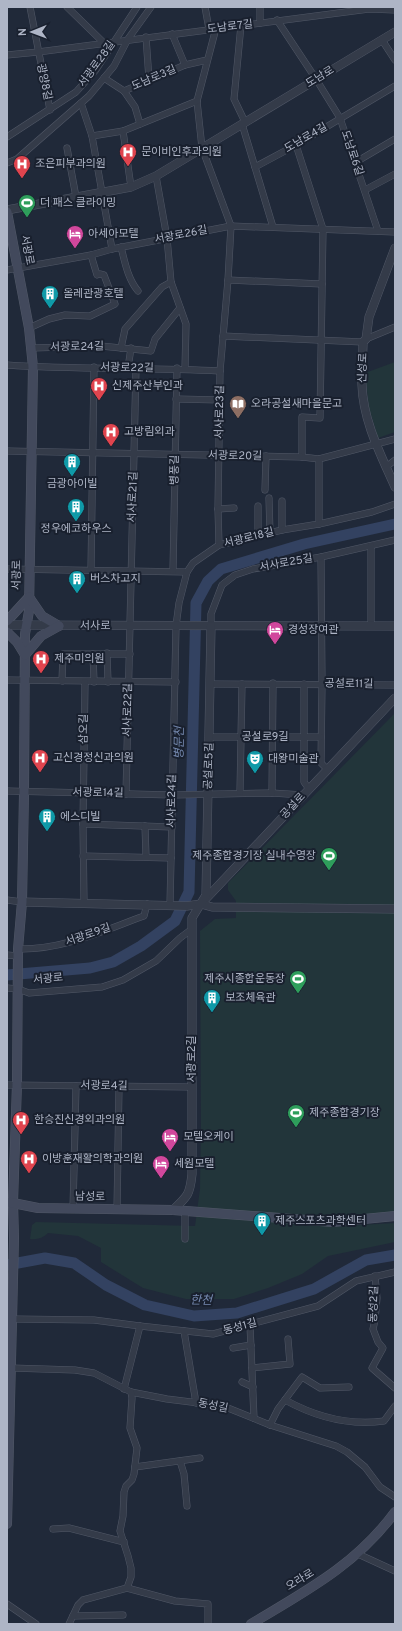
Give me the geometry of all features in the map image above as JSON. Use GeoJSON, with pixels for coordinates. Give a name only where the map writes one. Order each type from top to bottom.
{"type":"FeatureCollection","features":[{"type":"Feature","properties":{"kind":"main road","name":"서광로"},"geometry":{"type":"LineString","coordinates":[[7,211],[29,328],[33,367],[29,597],[28,619],[26,626],[24,680],[24,793],[22,902],[18,956],[17,1084],[11,1154],[10,1202],[14,1238],[12,1319]]}},
{"type":"Feature","properties":{"kind":"main road"},"geometry":{"type":"LineString","coordinates":[[7,621],[29,597],[42,616],[59,626]]}},
{"type":"Feature","properties":{"kind":"main road"},"geometry":{"type":"LineString","coordinates":[[7,632],[17,642],[25,656],[41,636],[59,626]]}},
{"type":"Feature","properties":{"kind":"main road","name":"남성로"},"geometry":{"type":"LineString","coordinates":[[10,1202],[38,1208],[173,1210],[333,1222],[395,1216]]}},
{"type":"Feature","properties":{"kind":"main road"},"geometry":{"type":"LineString","coordinates":[[7,1524],[12,1319]]}},
{"type":"Feature","properties":{"kind":"main road","name":"오라로"},"geometry":{"type":"LineString","coordinates":[[251,1624],[329,1576],[358,1554],[378,1534],[395,1512]]}},
{"type":"Feature","properties":{"kind":"street","name":"광양8길"},"geometry":{"type":"LineString","coordinates":[[30,7],[50,110]]}},
{"type":"Feature","properties":{"kind":"street"},"geometry":{"type":"LineString","coordinates":[[69,9],[77,7]]}},
{"type":"Feature","properties":{"kind":"street","name":"서광로28길"},"geometry":{"type":"LineString","coordinates":[[7,137],[76,92],[95,71],[137,7]]}},
{"type":"Feature","properties":{"kind":"street"},"geometry":{"type":"LineString","coordinates":[[7,163],[17,159],[81,103],[114,66],[128,39],[151,7]]}},
{"type":"Feature","properties":{"kind":"street"},"geometry":{"type":"LineString","coordinates":[[204,7],[209,29]]}},
{"type":"Feature","properties":{"kind":"street"},"geometry":{"type":"LineString","coordinates":[[260,7],[260,23]]}},
{"type":"Feature","properties":{"kind":"street"},"geometry":{"type":"LineString","coordinates":[[320,7],[321,15]]}},
{"type":"Feature","properties":{"kind":"street"},"geometry":{"type":"LineString","coordinates":[[69,9],[104,43]]}},
{"type":"Feature","properties":{"kind":"street","name":"도남로7길"},"geometry":{"type":"LineString","coordinates":[[7,55],[321,15],[355,9],[395,10]]}},
{"type":"Feature","properties":{"kind":"street","name":"도남로6길"},"geometry":{"type":"LineString","coordinates":[[277,20],[340,118],[378,231]]}},
{"type":"Feature","properties":{"kind":"street"},"geometry":{"type":"LineString","coordinates":[[241,25],[234,99],[244,123],[273,227]]}},
{"type":"Feature","properties":{"kind":"street"},"geometry":{"type":"LineString","coordinates":[[202,148],[197,101],[216,28]]}},
{"type":"Feature","properties":{"kind":"street","name":"도남로"},"geometry":{"type":"LineString","coordinates":[[7,211],[132,187],[156,176],[395,32]]}},
{"type":"Feature","properties":{"kind":"street"},"geometry":{"type":"LineString","coordinates":[[172,34],[185,65]]}},
{"type":"Feature","properties":{"kind":"street"},"geometry":{"type":"LineString","coordinates":[[146,37],[149,79]]}},
{"type":"Feature","properties":{"kind":"street"},"geometry":{"type":"LineString","coordinates":[[382,40],[395,60]]}},
{"type":"Feature","properties":{"kind":"street","name":"도남로3길"},"geometry":{"type":"LineString","coordinates":[[104,78],[124,91],[149,79],[185,65],[207,60]]}},
{"type":"Feature","properties":{"kind":"street","name":"도남로4길"},"geometry":{"type":"LineString","coordinates":[[255,166],[296,145],[395,86]]}},
{"type":"Feature","properties":{"kind":"street"},"geometry":{"type":"LineString","coordinates":[[124,91],[135,107],[140,124]]}},
{"type":"Feature","properties":{"kind":"street"},"geometry":{"type":"LineString","coordinates":[[92,136],[123,131],[197,101]]}},
{"type":"Feature","properties":{"kind":"street"},"geometry":{"type":"LineString","coordinates":[[81,103],[92,136],[112,249]]}},
{"type":"Feature","properties":{"kind":"street"},"geometry":{"type":"LineString","coordinates":[[123,131],[132,187]]}},
{"type":"Feature","properties":{"kind":"street"},"geometry":{"type":"LineString","coordinates":[[356,162],[395,139]]}},
{"type":"Feature","properties":{"kind":"street"},"geometry":{"type":"LineString","coordinates":[[296,145],[323,229],[320,418],[302,418],[302,457]]}},
{"type":"Feature","properties":{"kind":"street"},"geometry":{"type":"LineString","coordinates":[[67,148],[76,197]]}},
{"type":"Feature","properties":{"kind":"street","name":"서사로23길"},"geometry":{"type":"LineString","coordinates":[[202,148],[231,226],[220,371],[221,400],[218,509],[219,545]]}},
{"type":"Feature","properties":{"kind":"street"},"geometry":{"type":"LineString","coordinates":[[365,190],[395,174]]}},
{"type":"Feature","properties":{"kind":"street"},"geometry":{"type":"LineString","coordinates":[[156,176],[167,238],[171,282],[186,324],[185,369]]}},
{"type":"Feature","properties":{"kind":"street","name":"서광로26길"},"geometry":{"type":"LineString","coordinates":[[7,270],[91,255],[121,247],[231,226],[395,232]]}},
{"type":"Feature","properties":{"kind":"street"},"geometry":{"type":"LineString","coordinates":[[121,247],[127,271],[138,292]]}},
{"type":"Feature","properties":{"kind":"street","name":"신성로"},"geometry":{"type":"LineString","coordinates":[[395,248],[369,317],[365,340],[362,386],[366,414],[376,445],[395,487]]}},
{"type":"Feature","properties":{"kind":"street"},"geometry":{"type":"LineString","coordinates":[[29,328],[49,319],[65,315],[90,316],[115,304],[104,275],[97,275],[91,255]]}},
{"type":"Feature","properties":{"kind":"street"},"geometry":{"type":"LineString","coordinates":[[228,280],[322,284]]}},
{"type":"Feature","properties":{"kind":"street"},"geometry":{"type":"LineString","coordinates":[[121,348],[124,329],[162,288],[171,282]]}},
{"type":"Feature","properties":{"kind":"street","name":"서광로24길"},"geometry":{"type":"LineString","coordinates":[[32,348],[101,346],[151,351],[154,339],[180,308]]}},
{"type":"Feature","properties":{"kind":"street"},"geometry":{"type":"LineString","coordinates":[[222,336],[365,340],[395,327]]}},
{"type":"Feature","properties":{"kind":"street"},"geometry":{"type":"LineString","coordinates":[[128,368],[131,348]]}},
{"type":"Feature","properties":{"kind":"street","name":"서광로22길"},"geometry":{"type":"LineString","coordinates":[[7,365],[33,367],[177,368],[220,371]]}},
{"type":"Feature","properties":{"kind":"street"},"geometry":{"type":"LineString","coordinates":[[91,570],[94,367]]}},
{"type":"Feature","properties":{"kind":"street","name":"서사로21길"},"geometry":{"type":"LineString","coordinates":[[130,626],[136,368]]}},
{"type":"Feature","properties":{"kind":"street","name":"병풍길"},"geometry":{"type":"LineString","coordinates":[[173,571],[177,368]]}},
{"type":"Feature","properties":{"kind":"street"},"geometry":{"type":"LineString","coordinates":[[176,399],[221,400]]}},
{"type":"Feature","properties":{"kind":"street","name":"서광로20길"},"geometry":{"type":"LineString","coordinates":[[7,451],[266,456],[319,459],[395,439]]}},
{"type":"Feature","properties":{"kind":"street"},"geometry":{"type":"LineString","coordinates":[[265,490],[266,456]]}},
{"type":"Feature","properties":{"kind":"street"},"geometry":{"type":"LineString","coordinates":[[319,459],[319,524]]}},
{"type":"Feature","properties":{"kind":"street"},"geometry":{"type":"LineString","coordinates":[[386,467],[395,460]]}},
{"type":"Feature","properties":{"kind":"street"},"geometry":{"type":"LineString","coordinates":[[269,498],[270,534]]}},
{"type":"Feature","properties":{"kind":"street"},"geometry":{"type":"LineString","coordinates":[[282,501],[282,530]]}},
{"type":"Feature","properties":{"kind":"street","name":"서광로18길"},"geometry":{"type":"LineString","coordinates":[[180,626],[179,603],[187,572],[193,563],[219,545],[282,530],[319,524],[372,512],[395,504]]}},
{"type":"Feature","properties":{"kind":"street"},"geometry":{"type":"LineString","coordinates":[[258,506],[258,536]]}},
{"type":"Feature","properties":{"kind":"street"},"geometry":{"type":"LineString","coordinates":[[218,509],[234,508]]}},
{"type":"Feature","properties":{"kind":"street","name":"서사로25길"},"geometry":{"type":"LineString","coordinates":[[208,626],[222,585],[235,575],[253,569],[321,557],[395,540]]}},
{"type":"Feature","properties":{"kind":"street"},"geometry":{"type":"LineString","coordinates":[[371,546],[371,626]]}},
{"type":"Feature","properties":{"kind":"street"},"geometry":{"type":"LineString","coordinates":[[321,557],[322,684],[320,763],[328,770]]}},
{"type":"Feature","properties":{"kind":"street"},"geometry":{"type":"LineString","coordinates":[[7,569],[187,572]]}},
{"type":"Feature","properties":{"kind":"street","name":"서사로"},"geometry":{"type":"LineString","coordinates":[[7,625],[208,626]]}},
{"type":"Feature","properties":{"kind":"street","name":"서사로22길"},"geometry":{"type":"LineString","coordinates":[[126,794],[130,626]]}},
{"type":"Feature","properties":{"kind":"street","name":"서사로24길"},"geometry":{"type":"LineString","coordinates":[[170,905],[172,826],[175,794],[176,682],[180,626]]}},
{"type":"Feature","properties":{"kind":"street"},"geometry":{"type":"LineString","coordinates":[[208,626],[395,626]]}},
{"type":"Feature","properties":{"kind":"street","name":"공설로5길"},"geometry":{"type":"LineString","coordinates":[[201,904],[206,895],[205,793],[209,737],[210,684],[208,626]]}},
{"type":"Feature","properties":{"kind":"street"},"geometry":{"type":"LineString","coordinates":[[107,653],[108,682]]}},
{"type":"Feature","properties":{"kind":"street"},"geometry":{"type":"LineString","coordinates":[[62,681],[63,654],[130,654]]}},
{"type":"Feature","properties":{"kind":"street"},"geometry":{"type":"LineString","coordinates":[[93,654],[94,682]]}},
{"type":"Feature","properties":{"kind":"street"},"geometry":{"type":"LineString","coordinates":[[7,680],[176,682]]}},
{"type":"Feature","properties":{"kind":"street","name":"삼오길"},"geometry":{"type":"LineString","coordinates":[[84,903],[83,793],[86,682]]}},
{"type":"Feature","properties":{"kind":"street"},"geometry":{"type":"LineString","coordinates":[[272,792],[273,683]]}},
{"type":"Feature","properties":{"kind":"street","name":"공설로11길"},"geometry":{"type":"LineString","coordinates":[[210,684],[273,683],[395,685]]}},
{"type":"Feature","properties":{"kind":"street"},"geometry":{"type":"LineString","coordinates":[[240,792],[242,684]]}},
{"type":"Feature","properties":{"kind":"street"},"geometry":{"type":"LineString","coordinates":[[304,684],[304,782],[309,789]]}},
{"type":"Feature","properties":{"kind":"street","name":"공설로"},"geometry":{"type":"LineString","coordinates":[[201,904],[395,698]]}},
{"type":"Feature","properties":{"kind":"street","name":"공설로9길"},"geometry":{"type":"LineString","coordinates":[[209,737],[321,736]]}},
{"type":"Feature","properties":{"kind":"street","name":"서광로14길"},"geometry":{"type":"LineString","coordinates":[[7,791],[24,793],[126,794],[272,792],[303,795]]}},
{"type":"Feature","properties":{"kind":"street"},"geometry":{"type":"LineString","coordinates":[[83,824],[172,826]]}},
{"type":"Feature","properties":{"kind":"street"},"geometry":{"type":"LineString","coordinates":[[146,826],[146,857]]}},
{"type":"Feature","properties":{"kind":"street"},"geometry":{"type":"LineString","coordinates":[[83,856],[171,858]]}},
{"type":"Feature","properties":{"kind":"street"},"geometry":{"type":"LineString","coordinates":[[7,900],[22,902],[187,906],[201,904],[212,907],[395,909]]}},
{"type":"Feature","properties":{"kind":"street","name":"서광로2길"},"geometry":{"type":"LineString","coordinates":[[173,1210],[186,1198],[190,1190],[192,1174],[192,918],[201,904]]}},
{"type":"Feature","properties":{"kind":"street","name":"서광로9길"},"geometry":{"type":"LineString","coordinates":[[7,955],[18,956],[77,941],[144,916],[150,905]]}},
{"type":"Feature","properties":{"kind":"street","name":"서광로"},"geometry":{"type":"LineString","coordinates":[[18,989],[29,993],[102,988],[123,980],[156,961],[180,938],[192,929]]}},
{"type":"Feature","properties":{"kind":"street"},"geometry":{"type":"LineString","coordinates":[[7,988],[18,989]]}},
{"type":"Feature","properties":{"kind":"street","name":"서광로4길"},"geometry":{"type":"LineString","coordinates":[[7,1085],[192,1087]]}},
{"type":"Feature","properties":{"kind":"street"},"geometry":{"type":"LineString","coordinates":[[73,1209],[76,1086]]}},
{"type":"Feature","properties":{"kind":"street"},"geometry":{"type":"LineString","coordinates":[[117,1210],[119,1087]]}},
{"type":"Feature","properties":{"kind":"street"},"geometry":{"type":"LineString","coordinates":[[185,1211],[185,1239]]}},
{"type":"Feature","properties":{"kind":"street","name":"동성1길"},"geometry":{"type":"LineString","coordinates":[[12,1319],[94,1320],[213,1334],[318,1306],[356,1282],[395,1272]]}},
{"type":"Feature","properties":{"kind":"street","name":"동성2길"},"geometry":{"type":"LineString","coordinates":[[375,1276],[377,1298],[373,1329],[378,1342],[383,1348],[372,1368],[395,1388]]}},
{"type":"Feature","properties":{"kind":"street"},"geometry":{"type":"LineString","coordinates":[[250,1325],[254,1418]]}},
{"type":"Feature","properties":{"kind":"street"},"geometry":{"type":"LineString","coordinates":[[124,1389],[140,1326]]}},
{"type":"Feature","properties":{"kind":"street"},"geometry":{"type":"LineString","coordinates":[[184,1331],[196,1402]]}},
{"type":"Feature","properties":{"kind":"street"},"geometry":{"type":"LineString","coordinates":[[252,1368],[290,1364],[288,1339]]}},
{"type":"Feature","properties":{"kind":"street"},"geometry":{"type":"LineString","coordinates":[[233,1348],[250,1345]]}},
{"type":"Feature","properties":{"kind":"street","name":"동성길"},"geometry":{"type":"LineString","coordinates":[[10,1362],[40,1370],[75,1370],[94,1373],[131,1392],[223,1406],[270,1424],[336,1446],[347,1452],[364,1467],[380,1487],[395,1497]]}},
{"type":"Feature","properties":{"kind":"street"},"geometry":{"type":"LineString","coordinates":[[270,1424],[278,1409],[302,1377],[320,1388],[349,1387]]}},
{"type":"Feature","properties":{"kind":"street"},"geometry":{"type":"LineString","coordinates":[[242,1382],[253,1387]]}},
{"type":"Feature","properties":{"kind":"street"},"geometry":{"type":"LineString","coordinates":[[127,1588],[131,1577],[131,1568],[120,1531],[123,1516],[124,1492],[126,1486],[132,1480],[137,1448],[130,1428],[131,1392]]}},
{"type":"Feature","properties":{"kind":"street"},"geometry":{"type":"LineString","coordinates":[[285,1400],[315,1415],[335,1420],[357,1422],[384,1421],[395,1406]]}},
{"type":"Feature","properties":{"kind":"street"},"geometry":{"type":"LineString","coordinates":[[135,1467],[200,1458]]}},
{"type":"Feature","properties":{"kind":"street"},"geometry":{"type":"LineString","coordinates":[[180,1460],[184,1474],[187,1506]]}},
{"type":"Feature","properties":{"kind":"street"},"geometry":{"type":"LineString","coordinates":[[53,1529],[69,1528],[124,1542]]}},
{"type":"Feature","properties":{"kind":"street"},"geometry":{"type":"LineString","coordinates":[[358,1554],[395,1571]]}},
{"type":"Feature","properties":{"kind":"street"},"geometry":{"type":"LineString","coordinates":[[69,1624],[78,1605],[83,1600],[127,1588],[175,1601],[208,1604],[208,1624]]}},
{"type":"Feature","properties":{"kind":"street"},"geometry":{"type":"LineString","coordinates":[[7,1604],[36,1624]]}},
{"type":"Feature","properties":{"kind":"street"},"geometry":{"type":"LineString","coordinates":[[73,1616],[123,1615]]}},
{"type":"Feature","properties":{"kind":"green space"},"geometry":{"type":"Polygon","coordinates":[[[395,362],[395,432],[378,438],[369,408],[365,373],[395,362]]]}},
{"type":"Feature","properties":{"kind":"green space","name":"제주시종합운동장"},"geometry":{"type":"Polygon","coordinates":[[[395,713],[395,1215],[333,1222],[329,1227],[395,1223],[395,1242],[328,1256],[302,1274],[268,1288],[234,1299],[186,1299],[143,1288],[101,1262],[101,1248],[78,1236],[48,1233],[40,1238],[30,1239],[32,1225],[36,1222],[195,1226],[200,1189],[200,931],[215,919],[236,918],[236,901],[228,890],[228,883],[395,713]]]}},
{"type":"Feature","properties":{"kind":"waterway","name":"병문천"},"geometry":{"type":"LineString","coordinates":[[7,975],[90,968],[113,962],[141,946],[175,921],[189,892],[196,603],[208,581],[221,569],[304,544],[395,524]]}},
{"type":"Feature","properties":{"kind":"waterway","name":"한천"},"geometry":{"type":"LineString","coordinates":[[7,1265],[45,1258],[74,1263],[106,1285],[145,1305],[194,1316],[237,1313],[314,1289],[366,1260],[395,1255]]}},
{"type":"Feature","properties":{"kind":"place","name":"문이비인후과의원"},"geometry":{"type":"Point","coordinates":[128,167]}},
{"type":"Feature","properties":{"kind":"place","name":"조은피부과의원"},"geometry":{"type":"Point","coordinates":[22,179]}},
{"type":"Feature","properties":{"kind":"place","name":"더 패스 클라이밍"},"geometry":{"type":"Point","coordinates":[27,218]}},
{"type":"Feature","properties":{"kind":"place","name":"아세아모텔"},"geometry":{"type":"Point","coordinates":[75,249]}},
{"type":"Feature","properties":{"kind":"place","name":"올레관광호텔"},"geometry":{"type":"Point","coordinates":[50,309]}},
{"type":"Feature","properties":{"kind":"place","name":"신제주산부인과"},"geometry":{"type":"Point","coordinates":[99,401]}},
{"type":"Feature","properties":{"kind":"place","name":"오라공설새마을문고"},"geometry":{"type":"Point","coordinates":[238,419]}},
{"type":"Feature","properties":{"kind":"place","name":"고방림외과"},"geometry":{"type":"Point","coordinates":[111,447]}},
{"type":"Feature","properties":{"kind":"place","name":"금광아이빌"},"geometry":{"type":"Point","coordinates":[72,477]}},
{"type":"Feature","properties":{"kind":"place","name":"정우에코하우스"},"geometry":{"type":"Point","coordinates":[76,522]}},
{"type":"Feature","properties":{"kind":"place","name":"버스차고지"},"geometry":{"type":"Point","coordinates":[77,594]}},
{"type":"Feature","properties":{"kind":"place","name":"경성장여관"},"geometry":{"type":"Point","coordinates":[275,645]}},
{"type":"Feature","properties":{"kind":"place","name":"제주미의원"},"geometry":{"type":"Point","coordinates":[41,674]}},
{"type":"Feature","properties":{"kind":"place","name":"고신경정신과의원"},"geometry":{"type":"Point","coordinates":[40,773]}},
{"type":"Feature","properties":{"kind":"place","name":"대왕미술관"},"geometry":{"type":"Point","coordinates":[255,774]}},
{"type":"Feature","properties":{"kind":"place","name":"에스디빌"},"geometry":{"type":"Point","coordinates":[47,832]}},
{"type":"Feature","properties":{"kind":"place","name":"제주종합경기장 실내수영장"},"geometry":{"type":"Point","coordinates":[329,871]}},
{"type":"Feature","properties":{"kind":"place","name":"제주시종합운동장"},"geometry":{"type":"Point","coordinates":[298,994]}},
{"type":"Feature","properties":{"kind":"place","name":"보조체육관"},"geometry":{"type":"Point","coordinates":[212,1013]}},
{"type":"Feature","properties":{"kind":"place","name":"제주종합경기장"},"geometry":{"type":"Point","coordinates":[296,1128]}},
{"type":"Feature","properties":{"kind":"place","name":"한승진신경외과의원"},"geometry":{"type":"Point","coordinates":[21,1135]}},
{"type":"Feature","properties":{"kind":"place","name":"모텔오케이"},"geometry":{"type":"Point","coordinates":[170,1152]}},
{"type":"Feature","properties":{"kind":"place","name":"이방훈재활의학과의원"},"geometry":{"type":"Point","coordinates":[29,1174]}},
{"type":"Feature","properties":{"kind":"place","name":"세원모텔"},"geometry":{"type":"Point","coordinates":[161,1179]}},
{"type":"Feature","properties":{"kind":"place","name":"제주스포츠과학센터"},"geometry":{"type":"Point","coordinates":[262,1236]}}]}
